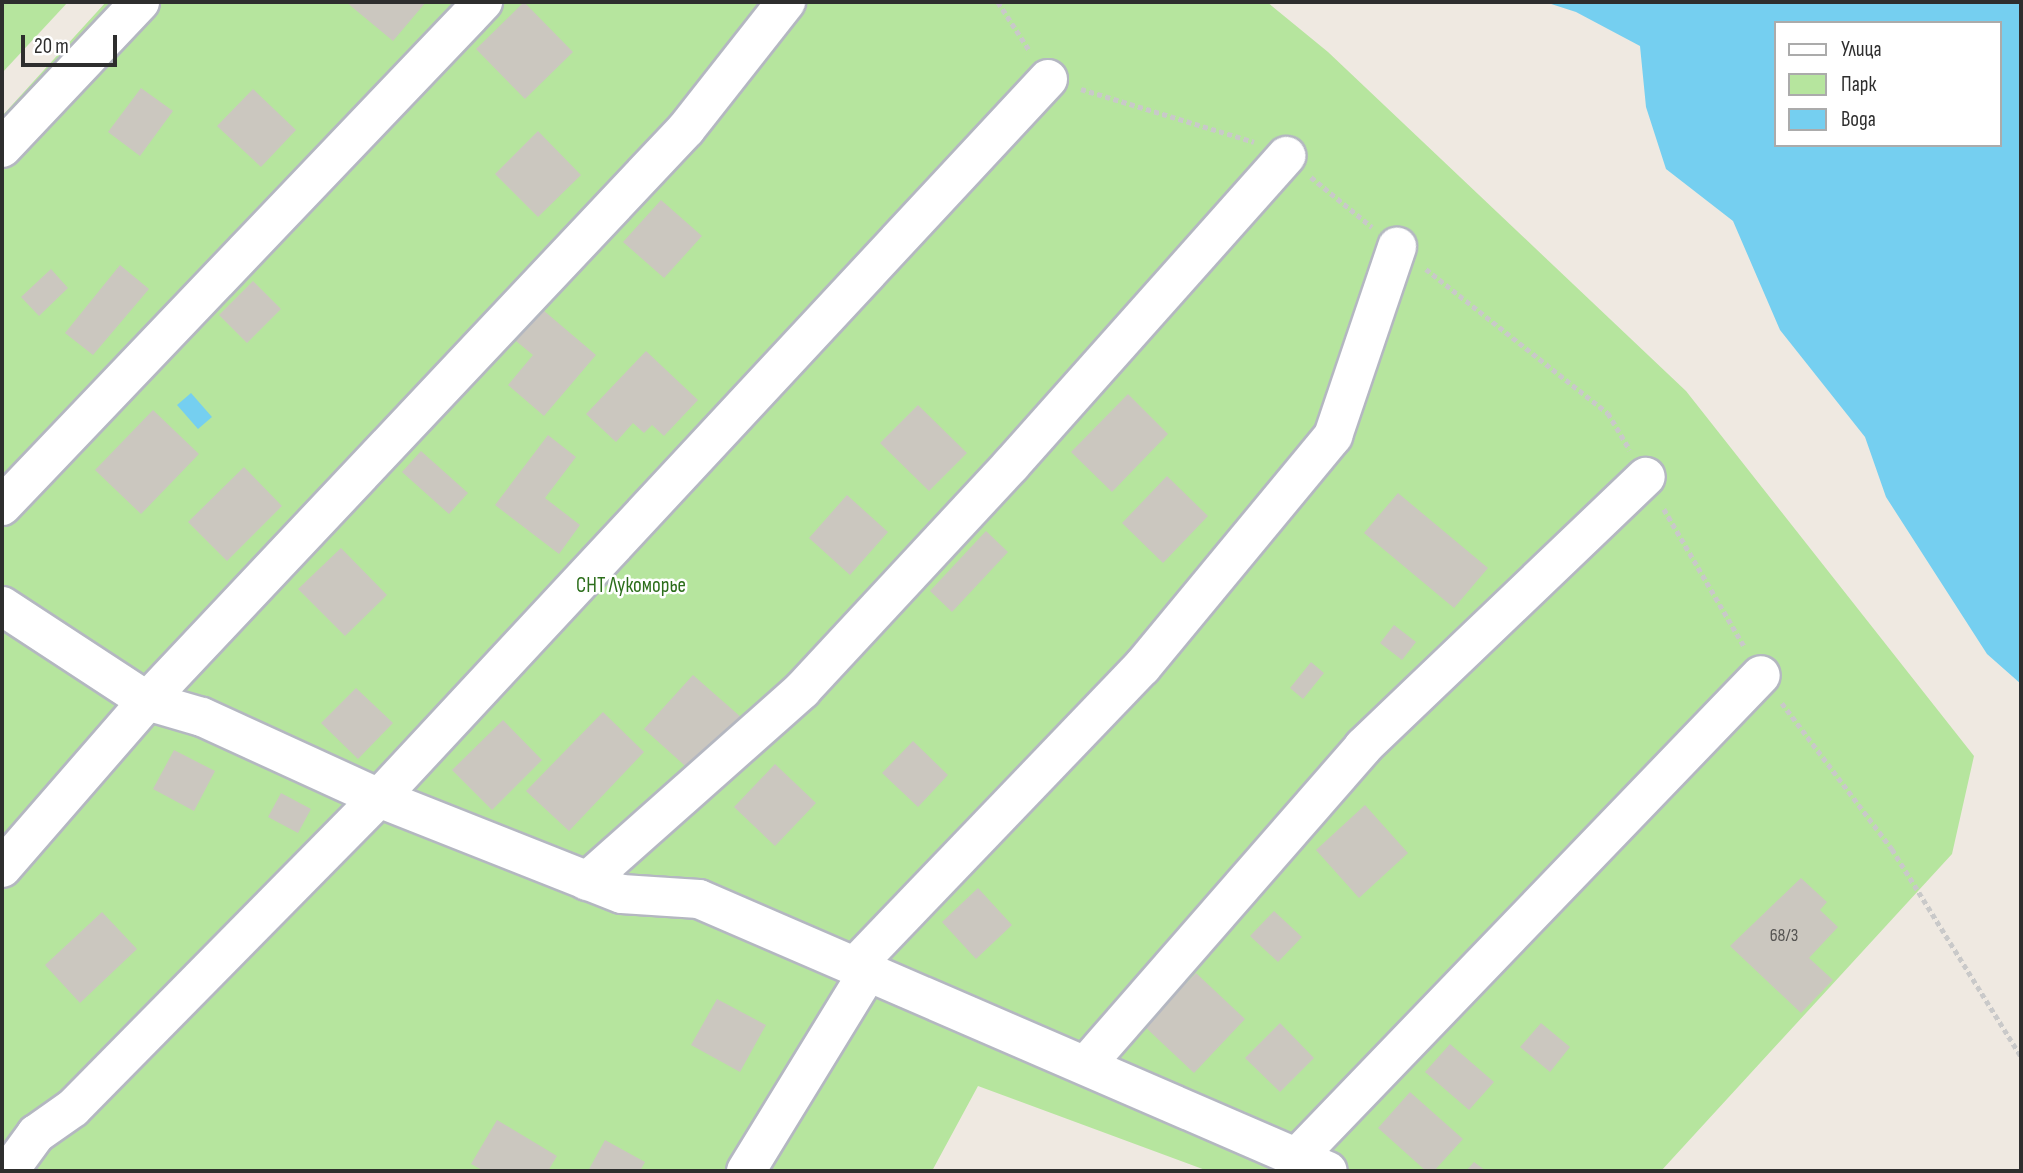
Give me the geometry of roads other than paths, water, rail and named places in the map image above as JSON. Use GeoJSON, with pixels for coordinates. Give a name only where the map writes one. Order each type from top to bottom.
{"type":"FeatureCollection","features":[{"type":"Feature","properties":{"kind":"street"},"geometry":{"type":"LineString","coordinates":[[2,148],[140,2]]}},
{"type":"Feature","properties":{"kind":"street"},"geometry":{"type":"LineString","coordinates":[[2,506],[483,2]]}},
{"type":"Feature","properties":{"kind":"street"},"geometry":{"type":"LineString","coordinates":[[2,868],[147,701],[686,129],[786,2]]}},
{"type":"Feature","properties":{"kind":"street"},"geometry":{"type":"LineString","coordinates":[[9,1171],[36,1134],[73,1108],[379,798],[1048,79]]}},
{"type":"Feature","properties":{"kind":"street"},"geometry":{"type":"LineString","coordinates":[[587,881],[802,690],[1011,465],[1286,156]]}},
{"type":"Feature","properties":{"kind":"street"},"geometry":{"type":"LineString","coordinates":[[746,1171],[863,967],[1142,667],[1333,436],[1397,247]]}},
{"type":"Feature","properties":{"kind":"street"},"geometry":{"type":"LineString","coordinates":[[1086,1065],[1363,747],[1646,477]]}},
{"type":"Feature","properties":{"kind":"street"},"geometry":{"type":"LineString","coordinates":[[2,606],[147,701],[202,717],[379,798],[622,894],[699,899],[863,967],[1312,1164],[1760,675]]}},
{"type":"Feature","properties":{"kind":"water"},"geometry":{"type":"Polygon","coordinates":[[[1545,2],[2021,2],[2021,684],[1987,654],[1886,497],[1865,437],[1780,330],[1733,221],[1666,169],[1646,107],[1640,46],[1576,12],[1545,2]]]}},
{"type":"Feature","properties":{"kind":"water"},"geometry":{"type":"Polygon","coordinates":[[[191,393],[212,417],[198,429],[177,405],[191,393]]]}},
{"type":"Feature","properties":{"kind":"park label","name":"СНТ Лукоморье"},"geometry":{"type":"Point","coordinates":[631,586]}}]}
